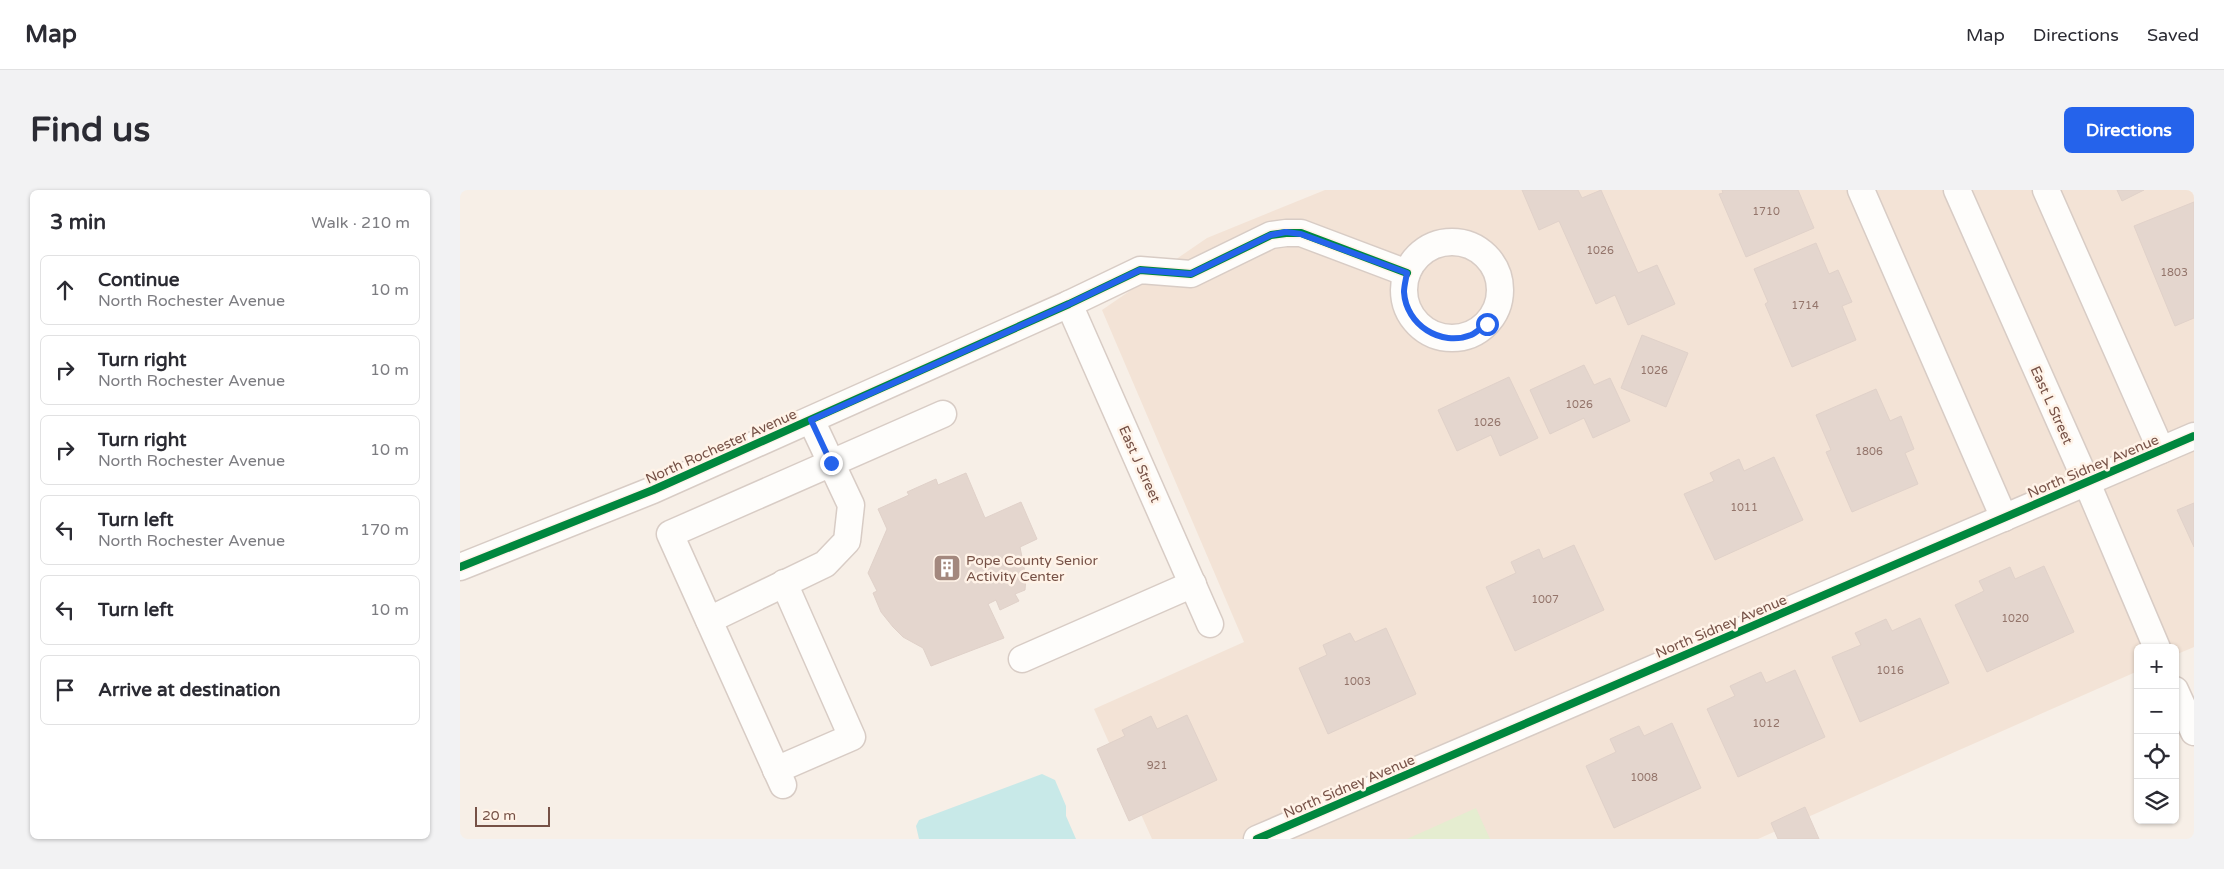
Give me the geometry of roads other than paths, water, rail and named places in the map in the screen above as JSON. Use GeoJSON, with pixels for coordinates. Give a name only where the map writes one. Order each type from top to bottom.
{"type":"FeatureCollection","features":[{"type":"Feature","properties":{"kind":"street"},"geometry":{"type":"LineString","coordinates":[[1861,190],[2004,518]]}},
{"type":"Feature","properties":{"kind":"street","name":"East L Street"},"geometry":{"type":"LineString","coordinates":[[1957,190],[2155,644]]}},
{"type":"Feature","properties":{"kind":"street"},"geometry":{"type":"LineString","coordinates":[[2046,190],[2161,450]]}},
{"type":"Feature","properties":{"kind":"street","name":"North Rochester Avenue"},"geometry":{"type":"LineString","coordinates":[[460,567],[653,490],[1069,304],[1140,270],[1191,274],[1271,235],[1286,232],[1301,234],[1407,273]]}},
{"type":"Feature","properties":{"kind":"street","name":"East J Street"},"geometry":{"type":"LineString","coordinates":[[1069,304],[1210,624]]}},
{"type":"Feature","properties":{"kind":"street"},"geometry":{"type":"LineString","coordinates":[[784,583],[852,736],[779,778],[670,534],[943,414]]}},
{"type":"Feature","properties":{"kind":"street"},"geometry":{"type":"LineString","coordinates":[[709,620],[825,564],[847,541],[850,505],[811,420]]}},
{"type":"Feature","properties":{"kind":"street","name":"North Sidney Avenue"},"geometry":{"type":"LineString","coordinates":[[1257,839],[2194,436]]}},
{"type":"Feature","properties":{"kind":"street"},"geometry":{"type":"LineString","coordinates":[[1022,659],[1193,584]]}},
{"type":"Feature","properties":{"kind":"street"},"geometry":{"type":"LineString","coordinates":[[2179,699],[2194,732]]}},
{"type":"Feature","properties":{"kind":"water"},"geometry":{"type":"Polygon","coordinates":[[[1042,774],[1055,780],[1066,806],[1066,816],[1076,839],[919,839],[916,826],[919,820],[1042,774]]]}},
{"type":"Feature","properties":{"kind":"place","name":"Pope County Senior Activity Center"},"geometry":{"type":"Point","coordinates":[947,568]}}]}
